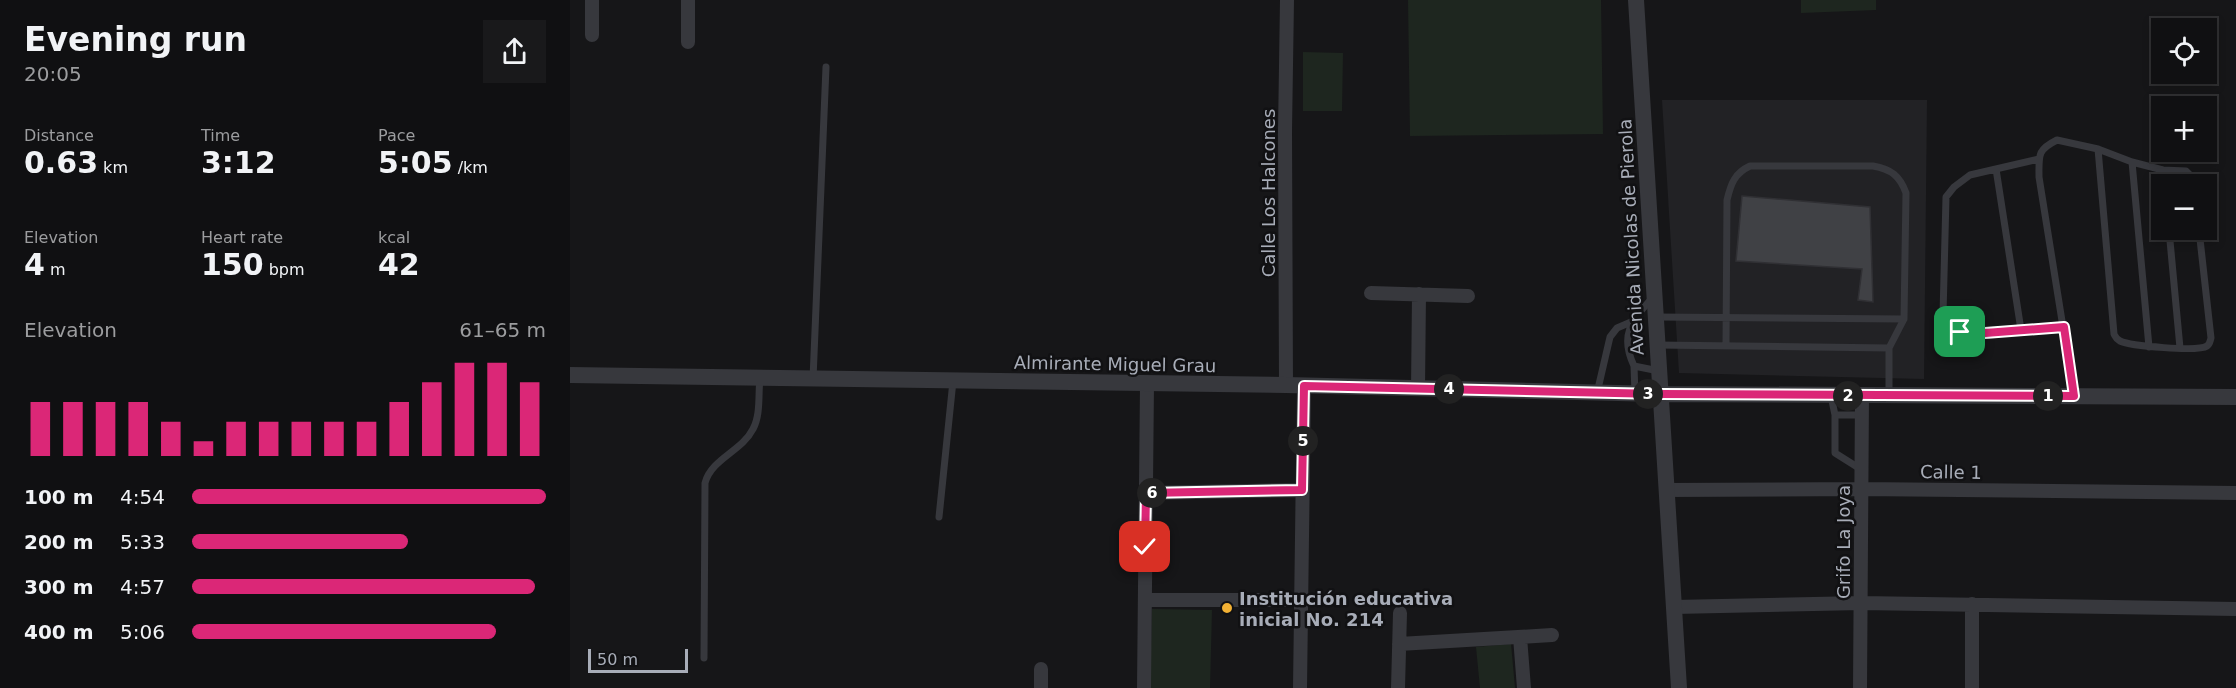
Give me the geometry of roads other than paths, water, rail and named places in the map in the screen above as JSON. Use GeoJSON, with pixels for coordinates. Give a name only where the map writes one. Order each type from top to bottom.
{"type":"FeatureCollection","features":[{"type":"Feature","properties":{"kind":"street"},"geometry":{"type":"LineString","coordinates":[[592,0],[592,35]]}},
{"type":"Feature","properties":{"kind":"street"},"geometry":{"type":"LineString","coordinates":[[688,0],[688,42]]}},
{"type":"Feature","properties":{"kind":"street","name":"Calle Los Halcones"},"geometry":{"type":"LineString","coordinates":[[1286,386],[1287,0]]}},
{"type":"Feature","properties":{"kind":"street","name":"Avenida Nicolas de Pierola"},"geometry":{"type":"LineString","coordinates":[[1636,0],[1679,688]]}},
{"type":"Feature","properties":{"kind":"street"},"geometry":{"type":"LineString","coordinates":[[1371,293],[1468,296]]}},
{"type":"Feature","properties":{"kind":"street"},"geometry":{"type":"LineString","coordinates":[[1418,389],[1419,294]]}},
{"type":"Feature","properties":{"kind":"street","name":"Almirante Miguel Grau"},"geometry":{"type":"LineString","coordinates":[[570,375],[1304,386],[1635,394],[2236,397]]}},
{"type":"Feature","properties":{"kind":"street"},"geometry":{"type":"LineString","coordinates":[[1144,688],[1147,384]]}},
{"type":"Feature","properties":{"kind":"street"},"geometry":{"type":"LineString","coordinates":[[1300,688],[1304,386]]}},
{"type":"Feature","properties":{"kind":"street","name":"Grifo La Joya"},"geometry":{"type":"LineString","coordinates":[[1860,688],[1862,396]]}},
{"type":"Feature","properties":{"kind":"street","name":"Calle 1"},"geometry":{"type":"LineString","coordinates":[[1666,490],[1861,489],[2236,493]]}},
{"type":"Feature","properties":{"kind":"street"},"geometry":{"type":"LineString","coordinates":[[1146,493],[1302,490]]}},
{"type":"Feature","properties":{"kind":"street"},"geometry":{"type":"LineString","coordinates":[[1145,600],[1301,600]]}},
{"type":"Feature","properties":{"kind":"street"},"geometry":{"type":"LineString","coordinates":[[1674,607],[1861,603],[2236,609]]}},
{"type":"Feature","properties":{"kind":"street"},"geometry":{"type":"LineString","coordinates":[[1972,604],[1972,688]]}},
{"type":"Feature","properties":{"kind":"street"},"geometry":{"type":"LineString","coordinates":[[1398,688],[1400,612]]}},
{"type":"Feature","properties":{"kind":"street"},"geometry":{"type":"LineString","coordinates":[[1399,644],[1552,635]]}},
{"type":"Feature","properties":{"kind":"street"},"geometry":{"type":"LineString","coordinates":[[1520,637],[1524,688]]}},
{"type":"Feature","properties":{"kind":"street"},"geometry":{"type":"LineString","coordinates":[[1041,669],[1041,688]]}},
{"type":"Feature","properties":{"kind":"lane"},"geometry":{"type":"LineString","coordinates":[[813,379],[826,67]]}},
{"type":"Feature","properties":{"kind":"lane"},"geometry":{"type":"LineString","coordinates":[[2074,396],[2038,177],[2039,159],[2044,147],[2057,140],[2098,149],[2132,162],[2163,170],[2186,171],[2191,174]]}},
{"type":"Feature","properties":{"kind":"lane"},"geometry":{"type":"LineString","coordinates":[[2098,149],[2116,339],[2149,347],[2206,347],[2211,338],[2200,240]]}},
{"type":"Feature","properties":{"kind":"lane"},"geometry":{"type":"LineString","coordinates":[[2039,159],[1970,175],[1954,187],[1947,197],[1943,315],[1947,326],[1972,334],[2064,327]]}},
{"type":"Feature","properties":{"kind":"lane"},"geometry":{"type":"LineString","coordinates":[[2132,162],[2149,347]]}},
{"type":"Feature","properties":{"kind":"lane"},"geometry":{"type":"LineString","coordinates":[[1726,345],[1727,200],[1733,180],[1740,171],[1750,166],[1873,166],[1883,168],[1895,174],[1902,181],[1906,193],[1904,319],[1888,348],[1889,396]]}},
{"type":"Feature","properties":{"kind":"lane"},"geometry":{"type":"LineString","coordinates":[[1996,169],[2021,330]]}},
{"type":"Feature","properties":{"kind":"lane"},"geometry":{"type":"LineString","coordinates":[[2163,170],[2163,174]]}},
{"type":"Feature","properties":{"kind":"lane"},"geometry":{"type":"LineString","coordinates":[[2170,240],[2181,348]]}},
{"type":"Feature","properties":{"kind":"lane"},"geometry":{"type":"LineString","coordinates":[[1635,394],[1634,366],[1628,351],[1627,337],[1631,322],[1654,295]]}},
{"type":"Feature","properties":{"kind":"lane"},"geometry":{"type":"LineString","coordinates":[[1656,317],[1904,319]]}},
{"type":"Feature","properties":{"kind":"lane"},"geometry":{"type":"LineString","coordinates":[[1597,393],[1610,337],[1617,328],[1631,322]]}},
{"type":"Feature","properties":{"kind":"lane"},"geometry":{"type":"LineString","coordinates":[[1658,345],[1888,348]]}},
{"type":"Feature","properties":{"kind":"lane"},"geometry":{"type":"LineString","coordinates":[[1634,366],[1659,371]]}},
{"type":"Feature","properties":{"kind":"lane"},"geometry":{"type":"LineString","coordinates":[[704,658],[705,483],[707,475],[715,466],[743,444],[753,430],[757,420],[760,378]]}},
{"type":"Feature","properties":{"kind":"lane"},"geometry":{"type":"LineString","coordinates":[[939,517],[953,381]]}},
{"type":"Feature","properties":{"kind":"lane"},"geometry":{"type":"LineString","coordinates":[[1831,396],[1835,453],[1862,470]]}},
{"type":"Feature","properties":{"kind":"lane"},"geometry":{"type":"LineString","coordinates":[[1834,415],[1862,415]]}},
{"type":"Feature","properties":{"kind":"place","name":"Institución educativa inicial No. 214"},"geometry":{"type":"Point","coordinates":[1227,608]}}]}
